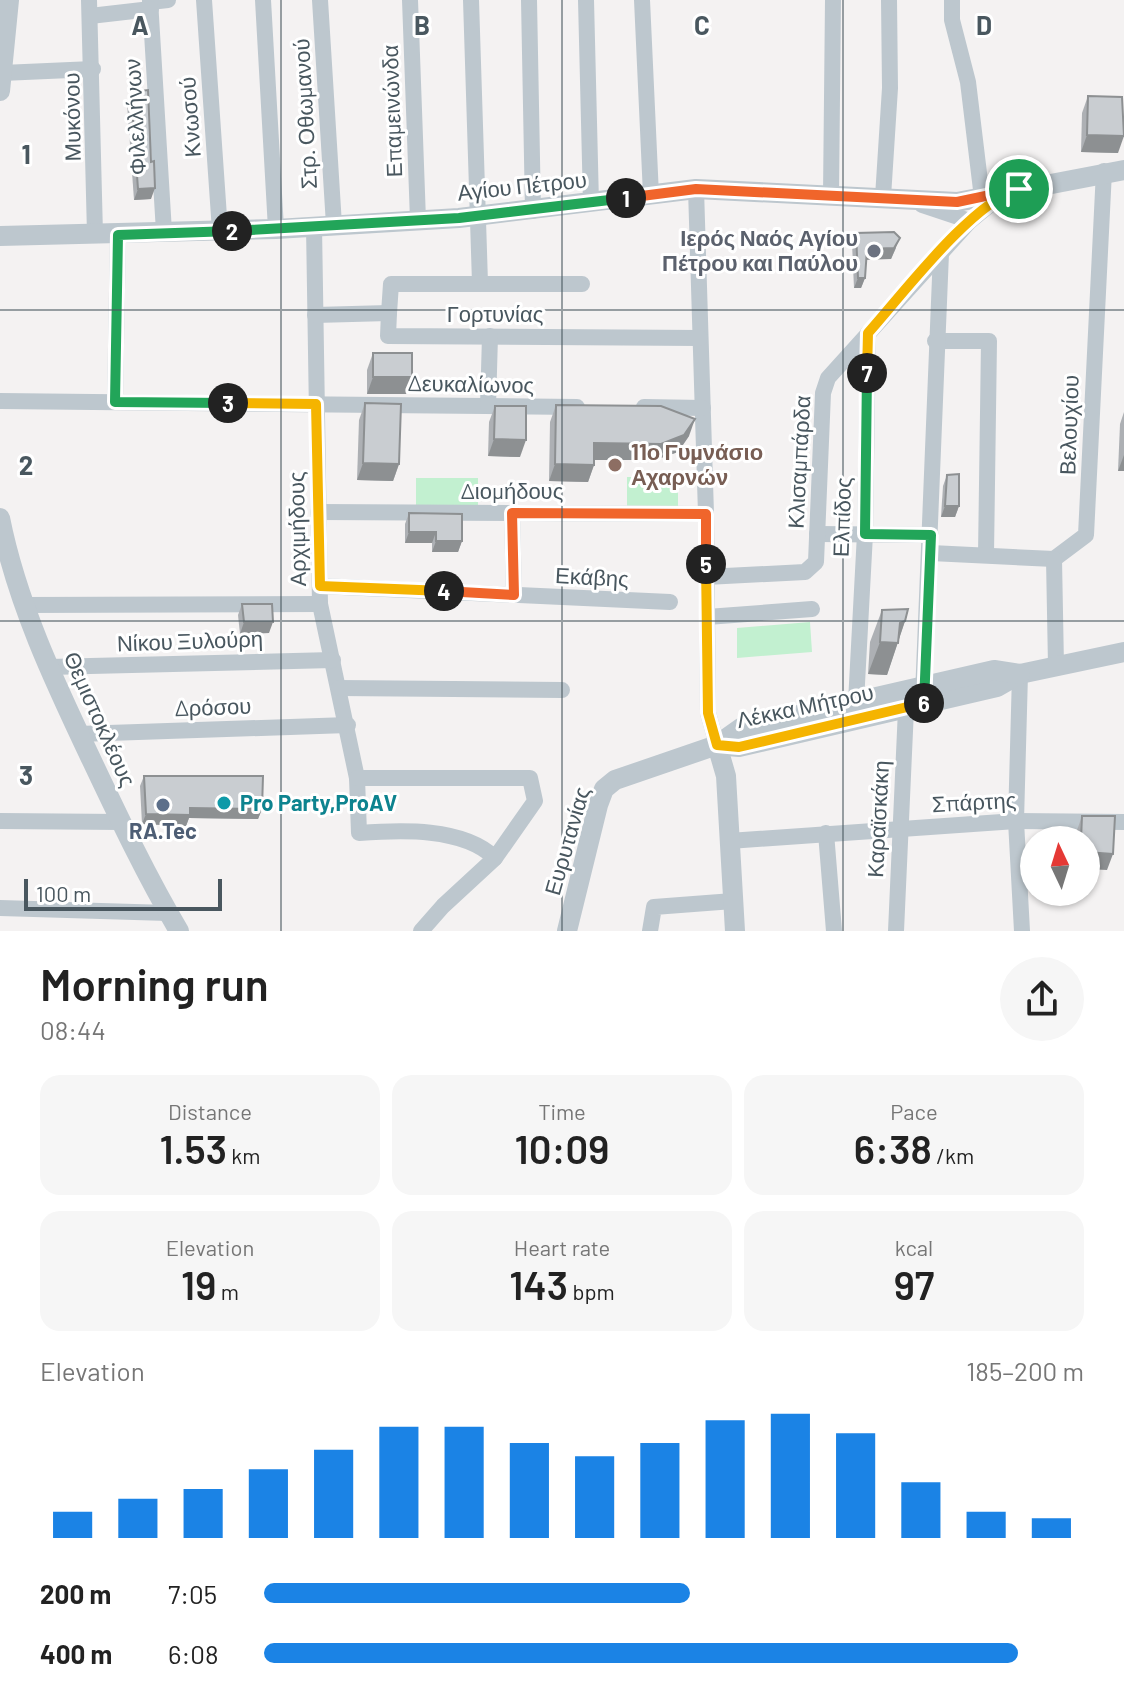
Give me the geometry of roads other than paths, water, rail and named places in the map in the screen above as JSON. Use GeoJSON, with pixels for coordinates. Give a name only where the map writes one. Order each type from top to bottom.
{"type":"FeatureCollection","features":[{"type":"Feature","properties":{"kind":"street"},"geometry":{"type":"LineString","coordinates":[[9,0],[1,82],[93,69]]}},
{"type":"Feature","properties":{"kind":"street"},"geometry":{"type":"LineString","coordinates":[[89,8],[168,0]]}},
{"type":"Feature","properties":{"kind":"street","name":"Κνωσού"},"geometry":{"type":"LineString","coordinates":[[204,0],[220,231]]}},
{"type":"Feature","properties":{"kind":"street"},"geometry":{"type":"LineString","coordinates":[[263,0],[276,229]]}},
{"type":"Feature","properties":{"kind":"street","name":"Στρ. Οθωμανού"},"geometry":{"type":"LineString","coordinates":[[320,0],[324,225]]}},
{"type":"Feature","properties":{"kind":"street","name":"Επαμεινώνδα"},"geometry":{"type":"LineString","coordinates":[[410,0],[418,220]]}},
{"type":"Feature","properties":{"kind":"street"},"geometry":{"type":"LineString","coordinates":[[471,0],[480,283]]}},
{"type":"Feature","properties":{"kind":"street"},"geometry":{"type":"LineString","coordinates":[[529,0],[533,211]]}},
{"type":"Feature","properties":{"kind":"street"},"geometry":{"type":"LineString","coordinates":[[586,0],[591,203]]}},
{"type":"Feature","properties":{"kind":"street"},"geometry":{"type":"LineString","coordinates":[[642,0],[651,195]]}},
{"type":"Feature","properties":{"kind":"street"},"geometry":{"type":"LineString","coordinates":[[831,195],[833,0]]}},
{"type":"Feature","properties":{"kind":"street"},"geometry":{"type":"LineString","coordinates":[[889,0],[890,88],[883,197],[913,202],[970,221]]}},
{"type":"Feature","properties":{"kind":"street"},"geometry":{"type":"LineString","coordinates":[[952,0],[952,20],[968,82],[982,198]]}},
{"type":"Feature","properties":{"kind":"street","name":"Φιλελλήνων"},"geometry":{"type":"LineString","coordinates":[[150,3],[164,232]]}},
{"type":"Feature","properties":{"kind":"street","name":"Μυκόνου"},"geometry":{"type":"LineString","coordinates":[[89,8],[95,234]]}},
{"type":"Feature","properties":{"kind":"street","name":"Αγίου Πέτρου"},"geometry":{"type":"LineString","coordinates":[[0,236],[276,229],[478,216],[696,189],[957,202],[1114,170]]}},
{"type":"Feature","properties":{"kind":"street","name":"Βελουχίου"},"geometry":{"type":"LineString","coordinates":[[1054,559],[1086,535],[1114,170]]}},
{"type":"Feature","properties":{"kind":"street"},"geometry":{"type":"LineString","coordinates":[[696,189],[706,514],[708,713],[726,776],[735,931]]}},
{"type":"Feature","properties":{"kind":"street","name":"Κλισαμπάρδα"},"geometry":{"type":"LineString","coordinates":[[706,577],[805,572],[816,562],[823,393],[828,378],[970,221],[1002,194],[1019,189]]}},
{"type":"Feature","properties":{"kind":"street","name":"Αγίου Πέτρου"},"geometry":{"type":"LineString","coordinates":[[0,224],[66,234]]}},
{"type":"Feature","properties":{"kind":"street","name":"Αρχιμήδους"},"geometry":{"type":"LineString","coordinates":[[324,225],[315,315],[320,604],[348,725],[357,778],[359,833],[435,834],[473,845],[495,858]]}},
{"type":"Feature","properties":{"kind":"street"},"geometry":{"type":"LineString","coordinates":[[115,402],[118,235]]}},
{"type":"Feature","properties":{"kind":"street","name":"Καραϊσκάκη"},"geometry":{"type":"LineString","coordinates":[[896,931],[898,828],[918,700],[931,553],[935,341],[941,253]]}},
{"type":"Feature","properties":{"kind":"street"},"geometry":{"type":"LineString","coordinates":[[315,315],[389,313],[391,284],[582,284]]}},
{"type":"Feature","properties":{"kind":"street","name":"Γορτυνίας"},"geometry":{"type":"LineString","coordinates":[[389,313],[388,336],[700,338]]}},
{"type":"Feature","properties":{"kind":"street","name":"Ελπίδος"},"geometry":{"type":"LineString","coordinates":[[856,702],[865,534],[868,333]]}},
{"type":"Feature","properties":{"kind":"street"},"geometry":{"type":"LineString","coordinates":[[488,406],[490,336]]}},
{"type":"Feature","properties":{"kind":"street"},"geometry":{"type":"LineString","coordinates":[[935,341],[989,341],[986,555]]}},
{"type":"Feature","properties":{"kind":"street","name":"Δευκαλίωνος"},"geometry":{"type":"LineString","coordinates":[[0,401],[595,407]]}},
{"type":"Feature","properties":{"kind":"street"},"geometry":{"type":"LineString","coordinates":[[626,407],[703,408]]}},
{"type":"Feature","properties":{"kind":"street","name":"Διομήδους"},"geometry":{"type":"LineString","coordinates":[[318,512],[706,514]]}},
{"type":"Feature","properties":{"kind":"street"},"geometry":{"type":"LineString","coordinates":[[512,513],[514,595]]}},
{"type":"Feature","properties":{"kind":"street","name":"Θεμιστοκλέους"},"geometry":{"type":"LineString","coordinates":[[0,518],[3,546],[49,667],[121,822],[173,922]]}},
{"type":"Feature","properties":{"kind":"street"},"geometry":{"type":"LineString","coordinates":[[817,534],[931,535]]}},
{"type":"Feature","properties":{"kind":"street"},"geometry":{"type":"LineString","coordinates":[[931,553],[1054,559],[1056,666]]}},
{"type":"Feature","properties":{"kind":"street","name":"Εκάβης"},"geometry":{"type":"LineString","coordinates":[[320,586],[670,602]]}},
{"type":"Feature","properties":{"kind":"street"},"geometry":{"type":"LineString","coordinates":[[25,605],[320,604]]}},
{"type":"Feature","properties":{"kind":"street"},"geometry":{"type":"LineString","coordinates":[[707,617],[812,609]]}},
{"type":"Feature","properties":{"kind":"street","name":"Λέκκα Μήτρου"},"geometry":{"type":"LineString","coordinates":[[717,745],[739,747],[918,700],[994,670],[1020,674],[1124,652]]}},
{"type":"Feature","properties":{"kind":"street","name":"Νίκου Ξυλούρη"},"geometry":{"type":"LineString","coordinates":[[49,667],[333,660]]}},
{"type":"Feature","properties":{"kind":"street"},"geometry":{"type":"LineString","coordinates":[[1020,674],[1016,821],[1022,931]]}},
{"type":"Feature","properties":{"kind":"street"},"geometry":{"type":"LineString","coordinates":[[339,688],[562,690]]}},
{"type":"Feature","properties":{"kind":"street","name":"Λέκκα Μήτρου"},"geometry":{"type":"LineString","coordinates":[[717,745],[741,728],[856,702],[918,700]]}},
{"type":"Feature","properties":{"kind":"street","name":"Δρόσου"},"geometry":{"type":"LineString","coordinates":[[79,734],[348,725]]}},
{"type":"Feature","properties":{"kind":"street","name":"Ευρυτανίας"},"geometry":{"type":"LineString","coordinates":[[567,931],[604,789],[621,777],[717,745]]}},
{"type":"Feature","properties":{"kind":"street"},"geometry":{"type":"LineString","coordinates":[[357,778],[530,778],[535,801],[495,858],[421,931]]}},
{"type":"Feature","properties":{"kind":"street"},"geometry":{"type":"LineString","coordinates":[[0,821],[121,822]]}},
{"type":"Feature","properties":{"kind":"street","name":"Σπάρτης"},"geometry":{"type":"LineString","coordinates":[[729,841],[1016,821],[1124,822]]}},
{"type":"Feature","properties":{"kind":"street"},"geometry":{"type":"LineString","coordinates":[[826,833],[834,931]]}},
{"type":"Feature","properties":{"kind":"street"},"geometry":{"type":"LineString","coordinates":[[650,931],[654,907],[733,901]]}},
{"type":"Feature","properties":{"kind":"street"},"geometry":{"type":"LineString","coordinates":[[0,908],[173,922]]}},
{"type":"Feature","properties":{"kind":"place","name":"Ιερός Ναός Αγίου Πέτρου και Παύλου"},"geometry":{"type":"Point","coordinates":[874,251]}},
{"type":"Feature","properties":{"kind":"place","name":"11ο Γυμνάσιο Αχαρνών"},"geometry":{"type":"Point","coordinates":[615,465]}},
{"type":"Feature","properties":{"kind":"place","name":"Pro Party,ProAV"},"geometry":{"type":"Point","coordinates":[224,803]}},
{"type":"Feature","properties":{"kind":"place","name":"RA.Tec"},"geometry":{"type":"Point","coordinates":[163,805]}}]}
